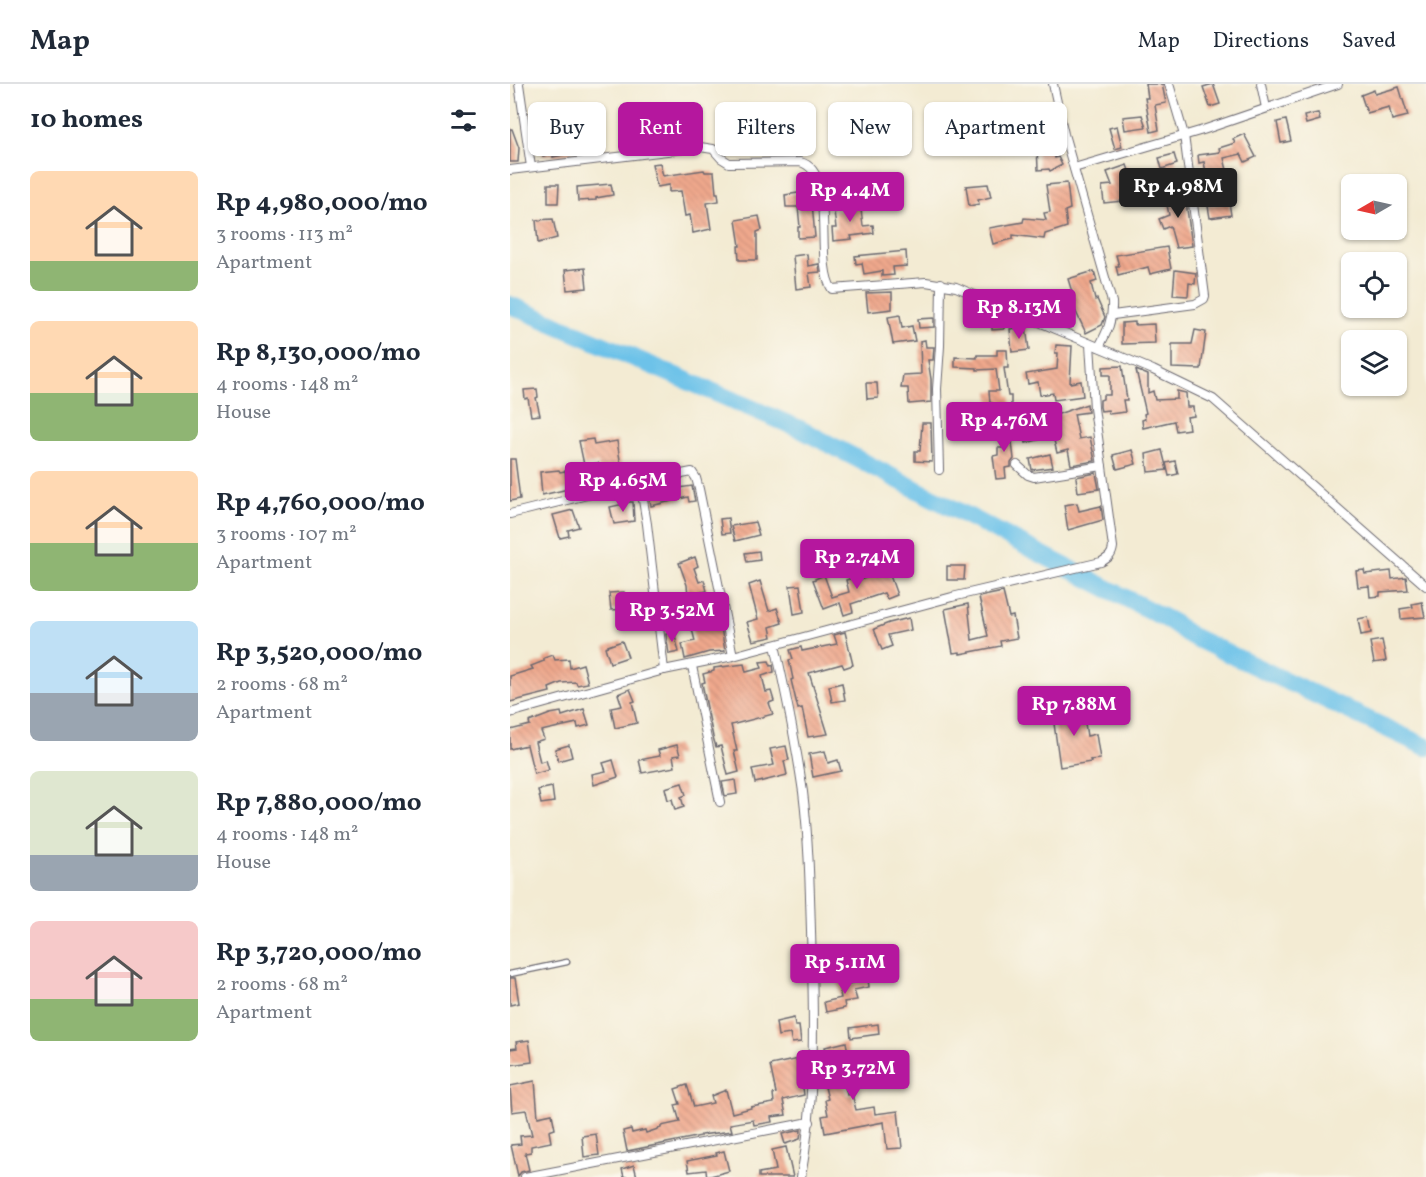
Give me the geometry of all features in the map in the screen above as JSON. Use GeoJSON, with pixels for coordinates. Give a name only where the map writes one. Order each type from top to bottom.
{"type":"FeatureCollection","features":[{"type":"Feature","properties":{"kind":"street"},"geometry":{"type":"LineString","coordinates":[[519,84],[531,167]]}},
{"type":"Feature","properties":{"kind":"street"},"geometry":{"type":"LineString","coordinates":[[510,713],[664,670],[733,656],[952,597],[1101,562],[1112,555],[1113,547],[1090,372],[1094,346],[1108,328],[1113,315],[1112,302],[1053,84]]}},
{"type":"Feature","properties":{"kind":"street"},"geometry":{"type":"LineString","coordinates":[[1113,315],[1195,304],[1205,296],[1184,135],[1169,84]]}},
{"type":"Feature","properties":{"kind":"street"},"geometry":{"type":"LineString","coordinates":[[1261,84],[1266,108]]}},
{"type":"Feature","properties":{"kind":"street"},"geometry":{"type":"LineString","coordinates":[[1074,168],[1184,135],[1338,84]]}},
{"type":"Feature","properties":{"kind":"street"},"geometry":{"type":"LineString","coordinates":[[510,170],[700,147],[713,149],[729,163],[800,162],[808,164],[815,172],[820,187],[826,274],[832,289],[850,290],[926,282],[956,287],[1213,399],[1426,586]]}},
{"type":"Feature","properties":{"kind":"street"},"geometry":{"type":"LineString","coordinates":[[939,470],[937,389],[941,284]]}},
{"type":"Feature","properties":{"kind":"street"},"geometry":{"type":"LineString","coordinates":[[1017,465],[1028,475],[1034,477],[1102,466]]}},
{"type":"Feature","properties":{"kind":"street"},"geometry":{"type":"LineString","coordinates":[[510,514],[640,482],[692,472],[696,478],[733,656]]}},
{"type":"Feature","properties":{"kind":"street"},"geometry":{"type":"LineString","coordinates":[[640,482],[664,670]]}},
{"type":"Feature","properties":{"kind":"street"},"geometry":{"type":"LineString","coordinates":[[775,645],[788,703],[802,792],[809,864],[813,1024],[810,1122],[801,1177]]}},
{"type":"Feature","properties":{"kind":"street"},"geometry":{"type":"LineString","coordinates":[[692,666],[720,801]]}},
{"type":"Feature","properties":{"kind":"street"},"geometry":{"type":"LineString","coordinates":[[525,1177],[810,1122]]}},
{"type":"Feature","properties":{"kind":"lane"},"geometry":{"type":"LineString","coordinates":[[510,974],[567,962]]}},
{"type":"Feature","properties":{"kind":"building"},"geometry":{"type":"Polygon","coordinates":[[[1146,84],[1162,84],[1166,103],[1155,105],[1159,130],[1151,132],[1145,98],[1148,98],[1146,84]]]}},
{"type":"Feature","properties":{"kind":"building"},"geometry":{"type":"Polygon","coordinates":[[[1213,84],[1220,104],[1210,107],[1203,87],[1213,84]]]}},
{"type":"Feature","properties":{"kind":"building"},"geometry":{"type":"Polygon","coordinates":[[[1399,87],[1408,116],[1392,120],[1389,107],[1367,113],[1361,95],[1374,90],[1375,94],[1399,87]]]}},
{"type":"Feature","properties":{"kind":"building"},"geometry":{"type":"Polygon","coordinates":[[[1318,113],[1320,120],[1306,124],[1304,116],[1318,113]]]}},
{"type":"Feature","properties":{"kind":"building"},"geometry":{"type":"Polygon","coordinates":[[[1142,115],[1146,127],[1125,130],[1123,117],[1142,115]]]}},
{"type":"Feature","properties":{"kind":"building"},"geometry":{"type":"Polygon","coordinates":[[[1286,120],[1291,141],[1281,143],[1277,122],[1286,120]]]}},
{"type":"Feature","properties":{"kind":"building"},"geometry":{"type":"Polygon","coordinates":[[[1117,126],[1122,147],[1115,149],[1109,128],[1117,126]]]}},
{"type":"Feature","properties":{"kind":"building"},"geometry":{"type":"Polygon","coordinates":[[[510,129],[512,129],[519,148],[518,162],[510,162],[510,129]]]}},
{"type":"Feature","properties":{"kind":"building"},"geometry":{"type":"Polygon","coordinates":[[[1244,134],[1256,157],[1245,162],[1241,154],[1224,158],[1228,174],[1207,178],[1204,162],[1199,163],[1198,155],[1220,152],[1219,148],[1235,143],[1233,139],[1244,134]]]}},
{"type":"Feature","properties":{"kind":"building"},"geometry":{"type":"Polygon","coordinates":[[[1174,154],[1177,164],[1162,169],[1159,158],[1174,154]]]}},
{"type":"Feature","properties":{"kind":"building"},"geometry":{"type":"Polygon","coordinates":[[[1037,156],[1058,157],[1062,165],[1050,171],[1049,169],[1038,170],[1037,156]]]}},
{"type":"Feature","properties":{"kind":"building"},"geometry":{"type":"Polygon","coordinates":[[[660,163],[663,176],[704,170],[714,172],[719,201],[707,203],[711,229],[693,233],[690,215],[685,216],[681,191],[669,192],[669,185],[657,187],[652,164],[660,163]]]}},
{"type":"Feature","properties":{"kind":"building"},"geometry":{"type":"Polygon","coordinates":[[[1127,165],[1131,176],[1129,176],[1132,200],[1104,203],[1102,186],[1112,185],[1107,172],[1127,165]]]}},
{"type":"Feature","properties":{"kind":"building"},"geometry":{"type":"Polygon","coordinates":[[[1067,183],[1070,209],[1065,211],[1067,227],[1045,234],[1044,239],[1013,235],[1013,239],[993,244],[989,228],[1023,222],[1024,218],[1046,220],[1044,213],[1050,212],[1046,185],[1067,183]]]}},
{"type":"Feature","properties":{"kind":"building"},"geometry":{"type":"Polygon","coordinates":[[[548,184],[559,184],[558,203],[548,203],[548,184]]]}},
{"type":"Feature","properties":{"kind":"building"},"geometry":{"type":"Polygon","coordinates":[[[611,184],[613,195],[596,198],[596,200],[578,201],[577,187],[611,184]]]}},
{"type":"Feature","properties":{"kind":"building"},"geometry":{"type":"Polygon","coordinates":[[[988,184],[991,197],[978,200],[979,204],[969,206],[966,186],[988,184]]]}},
{"type":"Feature","properties":{"kind":"building"},"geometry":{"type":"Polygon","coordinates":[[[869,185],[871,195],[856,199],[854,189],[869,185]]]}},
{"type":"Feature","properties":{"kind":"building"},"geometry":{"type":"Polygon","coordinates":[[[1184,187],[1192,246],[1176,248],[1170,226],[1163,229],[1159,219],[1169,215],[1167,205],[1171,204],[1167,192],[1184,187]]]}},
{"type":"Feature","properties":{"kind":"building"},"geometry":{"type":"Polygon","coordinates":[[[811,191],[815,237],[798,238],[798,227],[800,227],[798,207],[786,207],[785,195],[811,191]]]}},
{"type":"Feature","properties":{"kind":"building"},"geometry":{"type":"Polygon","coordinates":[[[860,201],[863,226],[873,225],[874,233],[833,241],[832,228],[836,228],[834,211],[848,209],[847,203],[860,201]]]}},
{"type":"Feature","properties":{"kind":"building"},"geometry":{"type":"Polygon","coordinates":[[[1229,202],[1231,215],[1210,218],[1208,206],[1229,202]]]}},
{"type":"Feature","properties":{"kind":"building"},"geometry":{"type":"Polygon","coordinates":[[[759,216],[762,230],[757,232],[757,260],[739,260],[738,246],[740,246],[736,220],[759,216]]]}},
{"type":"Feature","properties":{"kind":"building"},"geometry":{"type":"Polygon","coordinates":[[[553,219],[557,238],[538,243],[536,220],[553,219]]]}},
{"type":"Feature","properties":{"kind":"building"},"geometry":{"type":"Polygon","coordinates":[[[1167,247],[1171,269],[1150,274],[1148,267],[1118,275],[1116,266],[1119,266],[1116,255],[1167,247]]]}},
{"type":"Feature","properties":{"kind":"building"},"geometry":{"type":"Polygon","coordinates":[[[906,251],[907,266],[893,267],[894,275],[882,276],[882,271],[864,274],[862,263],[856,264],[855,256],[906,251]]]}},
{"type":"Feature","properties":{"kind":"building"},"geometry":{"type":"Polygon","coordinates":[[[807,254],[808,266],[819,264],[820,272],[809,273],[811,287],[796,289],[793,256],[807,254]]]}},
{"type":"Feature","properties":{"kind":"building"},"geometry":{"type":"Polygon","coordinates":[[[585,268],[587,288],[567,290],[565,270],[585,268]]]}},
{"type":"Feature","properties":{"kind":"building"},"geometry":{"type":"Polygon","coordinates":[[[1175,270],[1196,273],[1195,284],[1189,283],[1188,296],[1173,295],[1175,270]]]}},
{"type":"Feature","properties":{"kind":"building"},"geometry":{"type":"Polygon","coordinates":[[[1094,271],[1097,281],[1091,283],[1095,300],[1097,299],[1105,317],[1102,325],[1086,333],[1067,293],[1072,292],[1068,279],[1094,271]]]}},
{"type":"Feature","properties":{"kind":"building"},"geometry":{"type":"Polygon","coordinates":[[[892,292],[892,309],[868,312],[866,293],[892,292]]]}},
{"type":"Feature","properties":{"kind":"building"},"geometry":{"type":"Polygon","coordinates":[[[900,315],[902,328],[912,326],[915,341],[893,344],[888,317],[900,315]]]}},
{"type":"Feature","properties":{"kind":"building"},"geometry":{"type":"Polygon","coordinates":[[[992,316],[1004,316],[1004,329],[992,330],[992,316]]]}},
{"type":"Feature","properties":{"kind":"building"},"geometry":{"type":"Polygon","coordinates":[[[934,318],[934,327],[919,328],[918,319],[934,318]]]}},
{"type":"Feature","properties":{"kind":"building"},"geometry":{"type":"Polygon","coordinates":[[[1135,322],[1135,325],[1154,324],[1155,343],[1122,344],[1122,323],[1135,322]]]}},
{"type":"Feature","properties":{"kind":"building"},"geometry":{"type":"Polygon","coordinates":[[[1026,327],[1029,350],[1012,352],[1010,329],[1026,327]]]}},
{"type":"Feature","properties":{"kind":"building"},"geometry":{"type":"Polygon","coordinates":[[[1195,330],[1206,332],[1201,369],[1172,368],[1172,344],[1192,344],[1195,330]]]}},
{"type":"Feature","properties":{"kind":"building"},"geometry":{"type":"Polygon","coordinates":[[[925,340],[926,347],[934,347],[933,360],[928,360],[931,402],[909,404],[908,388],[901,388],[903,375],[921,374],[920,341],[925,340]]]}},
{"type":"Feature","properties":{"kind":"building"},"geometry":{"type":"Polygon","coordinates":[[[1056,345],[1072,346],[1070,383],[1081,381],[1083,396],[1054,400],[1053,393],[1040,395],[1038,382],[1028,384],[1026,374],[1057,369],[1056,345]]]}},
{"type":"Feature","properties":{"kind":"building"},"geometry":{"type":"Polygon","coordinates":[[[997,350],[1007,350],[1008,368],[1004,368],[1008,396],[1011,396],[1011,407],[992,410],[989,391],[999,391],[996,369],[977,370],[977,368],[955,367],[955,357],[977,358],[977,355],[997,355],[997,350]]]}},
{"type":"Feature","properties":{"kind":"building"},"geometry":{"type":"Polygon","coordinates":[[[1122,366],[1127,400],[1123,400],[1125,412],[1109,414],[1108,410],[1101,411],[1100,407],[1103,395],[1110,395],[1110,375],[1103,375],[1103,367],[1122,366]]]}},
{"type":"Feature","properties":{"kind":"building"},"geometry":{"type":"Polygon","coordinates":[[[1136,370],[1148,375],[1148,393],[1153,391],[1155,400],[1177,399],[1177,391],[1186,393],[1187,407],[1193,407],[1194,416],[1187,417],[1189,429],[1176,431],[1174,421],[1143,428],[1142,420],[1145,419],[1144,414],[1146,413],[1136,370]]]}},
{"type":"Feature","properties":{"kind":"building"},"geometry":{"type":"Polygon","coordinates":[[[866,383],[877,383],[878,398],[867,399],[866,383]]]}},
{"type":"Feature","properties":{"kind":"building"},"geometry":{"type":"Polygon","coordinates":[[[537,389],[538,397],[536,398],[540,415],[531,416],[524,390],[537,389]]]}},
{"type":"Feature","properties":{"kind":"building"},"geometry":{"type":"Polygon","coordinates":[[[1087,404],[1088,412],[1074,414],[1079,439],[1090,437],[1095,461],[1071,465],[1068,450],[1057,453],[1053,436],[1026,443],[1023,432],[1050,425],[1047,418],[1087,404]]]}},
{"type":"Feature","properties":{"kind":"building"},"geometry":{"type":"Polygon","coordinates":[[[922,423],[931,423],[932,462],[915,461],[915,451],[920,451],[922,423]]]}},
{"type":"Feature","properties":{"kind":"building"},"geometry":{"type":"Polygon","coordinates":[[[1010,425],[1014,459],[1011,467],[1005,468],[1006,478],[996,479],[993,456],[998,455],[998,448],[1003,448],[999,428],[1010,425]]]}},
{"type":"Feature","properties":{"kind":"building"},"geometry":{"type":"Polygon","coordinates":[[[593,439],[594,445],[617,441],[621,466],[629,467],[630,478],[612,477],[612,482],[601,485],[598,463],[584,465],[579,441],[593,439]]]}},
{"type":"Feature","properties":{"kind":"building"},"geometry":{"type":"Polygon","coordinates":[[[1132,450],[1136,464],[1117,469],[1113,455],[1132,450]]]}},
{"type":"Feature","properties":{"kind":"building"},"geometry":{"type":"Polygon","coordinates":[[[1162,450],[1167,470],[1148,472],[1146,454],[1162,450]]]}},
{"type":"Feature","properties":{"kind":"building"},"geometry":{"type":"Polygon","coordinates":[[[1050,454],[1053,467],[1032,470],[1030,459],[1050,454]]]}},
{"type":"Feature","properties":{"kind":"building"},"geometry":{"type":"Polygon","coordinates":[[[510,459],[515,459],[520,499],[510,501],[510,459]]]}},
{"type":"Feature","properties":{"kind":"building"},"geometry":{"type":"Polygon","coordinates":[[[1175,461],[1178,474],[1169,476],[1166,463],[1175,461]]]}},
{"type":"Feature","properties":{"kind":"building"},"geometry":{"type":"Polygon","coordinates":[[[559,470],[560,472],[565,471],[567,481],[575,479],[577,487],[542,495],[540,472],[559,470]]]}},
{"type":"Feature","properties":{"kind":"building"},"geometry":{"type":"Polygon","coordinates":[[[1096,473],[1099,489],[1078,492],[1076,477],[1096,473]]]}},
{"type":"Feature","properties":{"kind":"building"},"geometry":{"type":"Polygon","coordinates":[[[671,484],[672,489],[692,486],[695,501],[689,502],[688,497],[651,506],[648,492],[671,484]]]}},
{"type":"Feature","properties":{"kind":"building"},"geometry":{"type":"Polygon","coordinates":[[[624,502],[633,502],[634,521],[614,524],[610,507],[624,504],[624,502]]]}},
{"type":"Feature","properties":{"kind":"building"},"geometry":{"type":"Polygon","coordinates":[[[1077,503],[1079,511],[1101,506],[1103,520],[1068,530],[1064,505],[1077,503]]]}},
{"type":"Feature","properties":{"kind":"building"},"geometry":{"type":"Polygon","coordinates":[[[573,510],[579,527],[568,530],[569,536],[560,538],[553,515],[573,510]]]}},
{"type":"Feature","properties":{"kind":"building"},"geometry":{"type":"Polygon","coordinates":[[[728,518],[730,533],[722,534],[720,519],[728,518]]]}},
{"type":"Feature","properties":{"kind":"building"},"geometry":{"type":"Polygon","coordinates":[[[755,522],[759,535],[735,541],[731,526],[755,522]]]}},
{"type":"Feature","properties":{"kind":"building"},"geometry":{"type":"Polygon","coordinates":[[[759,551],[760,560],[747,562],[745,553],[759,551]]]}},
{"type":"Feature","properties":{"kind":"building"},"geometry":{"type":"Polygon","coordinates":[[[695,557],[698,566],[694,568],[699,582],[704,580],[707,591],[688,595],[679,563],[695,557]]]}},
{"type":"Feature","properties":{"kind":"building"},"geometry":{"type":"Polygon","coordinates":[[[947,566],[965,566],[964,580],[947,580],[947,566]]]}},
{"type":"Feature","properties":{"kind":"building"},"geometry":{"type":"Polygon","coordinates":[[[887,567],[897,595],[887,599],[884,593],[851,604],[853,612],[844,615],[840,603],[824,609],[813,580],[824,575],[832,597],[849,592],[846,580],[856,577],[857,581],[877,574],[876,571],[887,567]]]}},
{"type":"Feature","properties":{"kind":"building"},"geometry":{"type":"Polygon","coordinates":[[[1364,570],[1365,574],[1391,571],[1392,579],[1406,577],[1408,590],[1380,592],[1380,596],[1370,597],[1369,586],[1358,587],[1356,571],[1364,570]]]}},
{"type":"Feature","properties":{"kind":"building"},"geometry":{"type":"Polygon","coordinates":[[[760,581],[769,611],[777,608],[782,623],[770,627],[772,637],[753,641],[747,622],[758,619],[749,585],[760,581]]]}},
{"type":"Feature","properties":{"kind":"building"},"geometry":{"type":"Polygon","coordinates":[[[800,585],[804,612],[794,614],[790,586],[800,585]]]}},
{"type":"Feature","properties":{"kind":"building"},"geometry":{"type":"Polygon","coordinates":[[[624,592],[626,609],[611,610],[609,593],[624,592]]]}},
{"type":"Feature","properties":{"kind":"building"},"geometry":{"type":"Polygon","coordinates":[[[1003,592],[1009,617],[1013,616],[1017,638],[1000,641],[1001,646],[960,654],[960,652],[953,653],[945,609],[968,604],[972,640],[988,636],[979,597],[1003,592]]]}},
{"type":"Feature","properties":{"kind":"building"},"geometry":{"type":"Polygon","coordinates":[[[1422,602],[1425,617],[1401,619],[1400,609],[1413,607],[1412,604],[1422,602]]]}},
{"type":"Feature","properties":{"kind":"building"},"geometry":{"type":"Polygon","coordinates":[[[707,613],[712,628],[721,628],[725,651],[709,652],[685,659],[682,644],[695,641],[691,625],[701,623],[699,616],[707,613]]]}},
{"type":"Feature","properties":{"kind":"building"},"geometry":{"type":"Polygon","coordinates":[[[1368,617],[1371,633],[1361,635],[1358,619],[1368,617]]]}},
{"type":"Feature","properties":{"kind":"building"},"geometry":{"type":"Polygon","coordinates":[[[909,618],[911,630],[888,635],[892,646],[882,650],[874,629],[909,618]]]}},
{"type":"Feature","properties":{"kind":"building"},"geometry":{"type":"Polygon","coordinates":[[[674,632],[679,652],[669,654],[666,634],[674,632]]]}},
{"type":"Feature","properties":{"kind":"building"},"geometry":{"type":"Polygon","coordinates":[[[845,632],[853,665],[844,668],[842,664],[809,673],[828,734],[808,737],[802,708],[798,709],[791,680],[793,679],[789,660],[793,659],[790,650],[801,647],[802,651],[837,644],[834,635],[845,632]]]}},
{"type":"Feature","properties":{"kind":"building"},"geometry":{"type":"Polygon","coordinates":[[[1382,640],[1386,661],[1374,663],[1370,642],[1382,640]]]}},
{"type":"Feature","properties":{"kind":"building"},"geometry":{"type":"Polygon","coordinates":[[[622,641],[628,657],[610,663],[605,647],[622,641]]]}},
{"type":"Feature","properties":{"kind":"building"},"geometry":{"type":"Polygon","coordinates":[[[553,655],[555,660],[569,659],[570,668],[583,664],[588,683],[577,685],[576,682],[561,683],[549,688],[550,692],[510,702],[510,676],[533,669],[531,666],[553,655]]]}},
{"type":"Feature","properties":{"kind":"building"},"geometry":{"type":"Polygon","coordinates":[[[769,661],[771,666],[773,665],[774,672],[762,676],[766,692],[771,691],[774,701],[769,703],[773,714],[731,725],[739,772],[728,775],[721,746],[716,747],[713,737],[702,683],[705,682],[703,674],[714,671],[714,668],[744,664],[746,672],[762,668],[760,662],[769,661]]]}},
{"type":"Feature","properties":{"kind":"building"},"geometry":{"type":"Polygon","coordinates":[[[842,683],[845,700],[832,702],[829,686],[842,683]]]}},
{"type":"Feature","properties":{"kind":"building"},"geometry":{"type":"Polygon","coordinates":[[[630,689],[635,701],[632,702],[637,723],[615,728],[611,708],[622,706],[618,694],[630,689]]]}},
{"type":"Feature","properties":{"kind":"building"},"geometry":{"type":"Polygon","coordinates":[[[1082,704],[1087,736],[1096,734],[1100,759],[1060,767],[1052,709],[1082,704]]]}},
{"type":"Feature","properties":{"kind":"building"},"geometry":{"type":"Polygon","coordinates":[[[584,709],[589,725],[578,728],[577,723],[541,731],[544,739],[535,742],[540,762],[546,760],[549,770],[534,774],[527,745],[510,749],[510,730],[530,725],[529,722],[550,714],[561,712],[562,716],[584,709]]]}},
{"type":"Feature","properties":{"kind":"building"},"geometry":{"type":"Polygon","coordinates":[[[569,745],[572,757],[558,761],[555,749],[569,745]]]}},
{"type":"Feature","properties":{"kind":"building"},"geometry":{"type":"Polygon","coordinates":[[[677,745],[680,755],[673,756],[675,767],[642,773],[639,760],[660,756],[658,750],[677,745]]]}},
{"type":"Feature","properties":{"kind":"building"},"geometry":{"type":"Polygon","coordinates":[[[786,746],[789,760],[784,761],[787,775],[755,783],[752,769],[774,765],[770,749],[786,746]]]}},
{"type":"Feature","properties":{"kind":"building"},"geometry":{"type":"Polygon","coordinates":[[[825,751],[828,763],[838,760],[841,771],[813,777],[809,754],[825,751]]]}},
{"type":"Feature","properties":{"kind":"building"},"geometry":{"type":"Polygon","coordinates":[[[613,760],[618,777],[594,785],[592,774],[606,771],[603,763],[613,760]]]}},
{"type":"Feature","properties":{"kind":"building"},"geometry":{"type":"Polygon","coordinates":[[[735,780],[737,794],[725,796],[722,782],[735,780]]]}},
{"type":"Feature","properties":{"kind":"building"},"geometry":{"type":"Polygon","coordinates":[[[682,783],[686,795],[681,797],[684,807],[675,810],[672,799],[668,800],[665,788],[682,783]]]}},
{"type":"Feature","properties":{"kind":"building"},"geometry":{"type":"Polygon","coordinates":[[[552,787],[554,802],[541,804],[538,790],[552,787]]]}},
{"type":"Feature","properties":{"kind":"building"},"geometry":{"type":"Polygon","coordinates":[[[510,978],[515,978],[519,1003],[510,1005],[510,978]]]}},
{"type":"Feature","properties":{"kind":"building"},"geometry":{"type":"Polygon","coordinates":[[[846,980],[847,984],[868,980],[869,987],[854,990],[857,1000],[844,1002],[845,1008],[826,1012],[824,1002],[841,998],[838,982],[846,980]]]}},
{"type":"Feature","properties":{"kind":"building"},"geometry":{"type":"Polygon","coordinates":[[[794,1018],[795,1026],[799,1026],[801,1042],[792,1043],[790,1034],[778,1036],[776,1022],[794,1018]]]}},
{"type":"Feature","properties":{"kind":"building"},"geometry":{"type":"Polygon","coordinates":[[[878,1024],[879,1034],[851,1038],[850,1028],[878,1024]]]}},
{"type":"Feature","properties":{"kind":"building"},"geometry":{"type":"Polygon","coordinates":[[[529,1040],[532,1062],[510,1065],[510,1049],[517,1048],[516,1042],[529,1040]]]}},
{"type":"Feature","properties":{"kind":"building"},"geometry":{"type":"Polygon","coordinates":[[[846,1042],[856,1075],[843,1077],[847,1095],[852,1094],[856,1110],[874,1107],[875,1114],[898,1111],[902,1148],[887,1149],[884,1122],[825,1133],[822,1116],[828,1115],[825,1100],[828,1099],[825,1087],[832,1086],[825,1047],[846,1042]]]}},
{"type":"Feature","properties":{"kind":"building"},"geometry":{"type":"Polygon","coordinates":[[[799,1059],[804,1095],[783,1100],[786,1115],[771,1117],[772,1122],[754,1125],[753,1120],[730,1124],[732,1131],[701,1135],[627,1151],[623,1131],[631,1129],[632,1133],[645,1130],[646,1133],[661,1128],[661,1126],[680,1122],[675,1105],[680,1104],[675,1089],[687,1085],[694,1107],[713,1103],[711,1096],[726,1090],[732,1113],[774,1103],[773,1094],[776,1093],[770,1065],[799,1059]]]}},
{"type":"Feature","properties":{"kind":"building"},"geometry":{"type":"Polygon","coordinates":[[[535,1081],[538,1117],[552,1114],[555,1129],[549,1131],[551,1142],[531,1146],[531,1152],[525,1153],[529,1170],[521,1172],[518,1176],[511,1145],[521,1144],[520,1136],[532,1135],[526,1110],[512,1112],[510,1086],[535,1081]]]}},
{"type":"Feature","properties":{"kind":"building"},"geometry":{"type":"Polygon","coordinates":[[[801,1130],[800,1139],[785,1144],[782,1134],[801,1130]]]}},
{"type":"Feature","properties":{"kind":"building"},"geometry":{"type":"Polygon","coordinates":[[[596,1134],[599,1155],[584,1157],[582,1136],[596,1134]]]}},
{"type":"Feature","properties":{"kind":"building"},"geometry":{"type":"Polygon","coordinates":[[[786,1147],[793,1177],[759,1177],[759,1173],[776,1170],[772,1150],[786,1147]]]}},
{"type":"Feature","properties":{"kind":"building"},"geometry":{"type":"Polygon","coordinates":[[[724,1151],[729,1171],[707,1177],[706,1170],[689,1172],[687,1161],[717,1155],[716,1153],[724,1151]]]}},
{"type":"Feature","properties":{"kind":"building"},"geometry":{"type":"Polygon","coordinates":[[[634,1165],[637,1177],[624,1177],[622,1169],[634,1165]]]}},
{"type":"Feature","properties":{"kind":"waterway"},"geometry":{"type":"LineString","coordinates":[[510,305],[800,429],[1172,622],[1189,635],[1426,747]]}}]}
